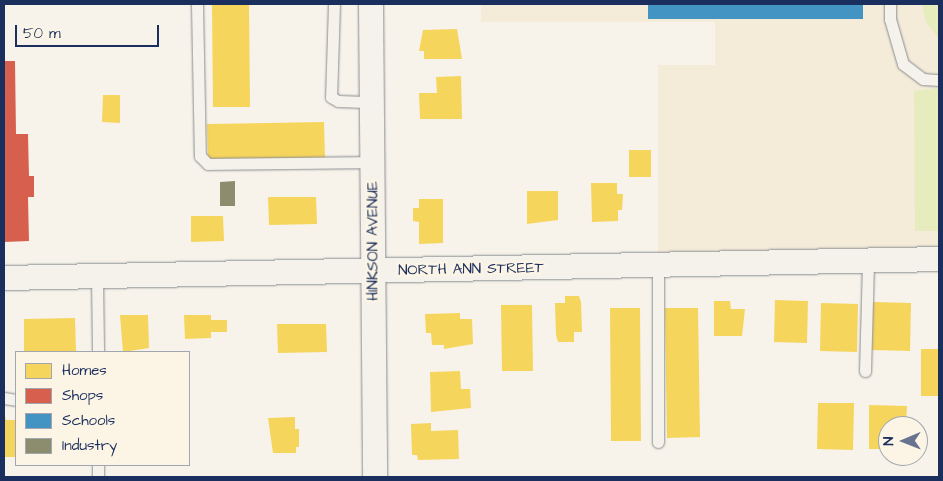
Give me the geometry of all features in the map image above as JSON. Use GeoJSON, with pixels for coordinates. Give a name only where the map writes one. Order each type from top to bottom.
{"type":"FeatureCollection","features":[{"type":"Feature","properties":{"kind":"street","name":"HINKSON AVENUE"},"geometry":{"type":"LineString","coordinates":[[371,4],[375,477]]}},
{"type":"Feature","properties":{"kind":"street","name":"NORTH ANN STREET"},"geometry":{"type":"LineString","coordinates":[[4,278],[374,273],[939,259]]}},
{"type":"Feature","properties":{"kind":"lane"},"geometry":{"type":"LineString","coordinates":[[197,4],[200,156],[208,164],[373,162]]}},
{"type":"Feature","properties":{"kind":"lane"},"geometry":{"type":"LineString","coordinates":[[334,4],[331,96],[338,101],[372,102]]}},
{"type":"Feature","properties":{"kind":"lane"},"geometry":{"type":"LineString","coordinates":[[890,4],[890,19],[903,64],[923,79],[939,80]]}},
{"type":"Feature","properties":{"kind":"lane"},"geometry":{"type":"LineString","coordinates":[[865,372],[868,261]]}},
{"type":"Feature","properties":{"kind":"lane"},"geometry":{"type":"LineString","coordinates":[[658,265],[658,442]]}},
{"type":"Feature","properties":{"kind":"lane"},"geometry":{"type":"LineString","coordinates":[[97,276],[98,351]]}},
{"type":"Feature","properties":{"kind":"shaded area"},"geometry":{"type":"Polygon","coordinates":[[[481,4],[939,4],[939,263],[658,263],[658,65],[715,65],[715,22],[481,22],[481,4]]]}},
{"type":"Feature","properties":{"kind":"green space"},"geometry":{"type":"Polygon","coordinates":[[[922,4],[939,4],[939,39],[926,22],[922,4]]]}},
{"type":"Feature","properties":{"kind":"green space"},"geometry":{"type":"Polygon","coordinates":[[[939,88],[939,231],[915,231],[914,91],[939,88]]]}},
{"type":"Feature","properties":{"kind":"building: Homes"},"geometry":{"type":"Polygon","coordinates":[[[212,4],[249,4],[250,107],[213,107],[212,4]]]}},
{"type":"Feature","properties":{"kind":"building: Homes"},"geometry":{"type":"Polygon","coordinates":[[[457,29],[462,59],[424,59],[424,51],[419,51],[423,30],[457,29]]]}},
{"type":"Feature","properties":{"kind":"building: Homes"},"geometry":{"type":"Polygon","coordinates":[[[461,76],[462,119],[420,119],[419,93],[437,93],[436,77],[461,76]]]}},
{"type":"Feature","properties":{"kind":"building: Homes"},"geometry":{"type":"Polygon","coordinates":[[[103,95],[120,95],[120,123],[102,122],[103,95]]]}},
{"type":"Feature","properties":{"kind":"building: Homes"},"geometry":{"type":"Polygon","coordinates":[[[324,122],[325,159],[208,161],[207,124],[324,122]]]}},
{"type":"Feature","properties":{"kind":"building: Homes"},"geometry":{"type":"Polygon","coordinates":[[[629,150],[651,150],[651,177],[629,177],[629,150]]]}},
{"type":"Feature","properties":{"kind":"building: Homes"},"geometry":{"type":"Polygon","coordinates":[[[591,183],[617,183],[617,194],[623,194],[622,210],[618,210],[618,221],[592,222],[591,183]]]}},
{"type":"Feature","properties":{"kind":"building: Homes"},"geometry":{"type":"Polygon","coordinates":[[[527,191],[558,191],[558,220],[527,224],[527,191]]]}},
{"type":"Feature","properties":{"kind":"building: Homes"},"geometry":{"type":"Polygon","coordinates":[[[268,197],[316,197],[317,224],[269,225],[268,197]]]}},
{"type":"Feature","properties":{"kind":"building: Homes"},"geometry":{"type":"Polygon","coordinates":[[[419,199],[443,199],[443,243],[419,244],[419,222],[413,221],[413,208],[419,208],[419,199]]]}},
{"type":"Feature","properties":{"kind":"building: Homes"},"geometry":{"type":"Polygon","coordinates":[[[191,216],[223,216],[224,241],[191,242],[191,216]]]}},
{"type":"Feature","properties":{"kind":"building: Homes"},"geometry":{"type":"Polygon","coordinates":[[[565,296],[579,296],[581,302],[582,332],[574,332],[574,342],[558,342],[556,335],[555,303],[565,303],[565,296]]]}},
{"type":"Feature","properties":{"kind":"building: Homes"},"geometry":{"type":"Polygon","coordinates":[[[775,300],[808,301],[807,343],[774,342],[775,300]]]}},
{"type":"Feature","properties":{"kind":"building: Homes"},"geometry":{"type":"Polygon","coordinates":[[[714,301],[730,301],[731,309],[745,309],[742,336],[714,336],[714,301]]]}},
{"type":"Feature","properties":{"kind":"building: Homes"},"geometry":{"type":"Polygon","coordinates":[[[873,302],[911,303],[910,351],[872,350],[873,302]]]}},
{"type":"Feature","properties":{"kind":"building: Homes"},"geometry":{"type":"Polygon","coordinates":[[[821,303],[858,304],[857,352],[820,351],[821,303]]]}},
{"type":"Feature","properties":{"kind":"building: Homes"},"geometry":{"type":"Polygon","coordinates":[[[501,305],[532,305],[533,371],[502,371],[501,305]]]}},
{"type":"Feature","properties":{"kind":"building: Homes"},"geometry":{"type":"Polygon","coordinates":[[[610,308],[640,308],[641,441],[611,441],[610,308]]]}},
{"type":"Feature","properties":{"kind":"building: Homes"},"geometry":{"type":"Polygon","coordinates":[[[665,308],[698,308],[700,437],[667,438],[665,308]]]}},
{"type":"Feature","properties":{"kind":"building: Homes"},"geometry":{"type":"Polygon","coordinates":[[[460,313],[460,319],[472,319],[473,344],[444,349],[444,345],[432,345],[431,333],[426,333],[425,314],[460,313]]]}},
{"type":"Feature","properties":{"kind":"building: Homes"},"geometry":{"type":"Polygon","coordinates":[[[120,315],[148,315],[149,348],[123,351],[120,315]]]}},
{"type":"Feature","properties":{"kind":"building: Homes"},"geometry":{"type":"Polygon","coordinates":[[[184,315],[211,315],[211,320],[227,320],[227,332],[211,332],[211,338],[185,339],[184,315]]]}},
{"type":"Feature","properties":{"kind":"building: Homes"},"geometry":{"type":"Polygon","coordinates":[[[75,318],[76,351],[24,351],[24,319],[75,318]]]}},
{"type":"Feature","properties":{"kind":"building: Homes"},"geometry":{"type":"Polygon","coordinates":[[[277,324],[326,324],[327,352],[278,353],[277,324]]]}},
{"type":"Feature","properties":{"kind":"building: Homes"},"geometry":{"type":"Polygon","coordinates":[[[921,349],[939,349],[939,396],[921,396],[921,349]]]}},
{"type":"Feature","properties":{"kind":"building: Homes"},"geometry":{"type":"Polygon","coordinates":[[[460,371],[461,389],[470,389],[471,408],[431,412],[430,372],[460,371]]]}},
{"type":"Feature","properties":{"kind":"building: Homes"},"geometry":{"type":"Polygon","coordinates":[[[818,403],[854,403],[853,450],[817,449],[818,403]]]}},
{"type":"Feature","properties":{"kind":"building: Homes"},"geometry":{"type":"Polygon","coordinates":[[[869,405],[907,406],[906,416],[878,416],[878,449],[869,449],[869,405]]]}},
{"type":"Feature","properties":{"kind":"building: Homes"},"geometry":{"type":"Polygon","coordinates":[[[4,413],[6,420],[15,420],[15,457],[4,457],[4,413]]]}},
{"type":"Feature","properties":{"kind":"building: Homes"},"geometry":{"type":"Polygon","coordinates":[[[295,417],[295,429],[299,429],[299,447],[296,447],[296,453],[273,453],[268,418],[295,417]]]}},
{"type":"Feature","properties":{"kind":"building: Homes"},"geometry":{"type":"Polygon","coordinates":[[[431,423],[431,431],[458,430],[459,459],[418,460],[417,455],[412,455],[411,424],[431,423]]]}},
{"type":"Feature","properties":{"kind":"building: Shops"},"geometry":{"type":"Polygon","coordinates":[[[4,61],[15,61],[16,134],[28,134],[29,176],[34,176],[34,197],[28,197],[29,241],[4,242],[4,61]]]}},
{"type":"Feature","properties":{"kind":"building: Schools"},"geometry":{"type":"Polygon","coordinates":[[[648,4],[863,4],[863,19],[648,19],[648,4]]]}},
{"type":"Feature","properties":{"kind":"building: Industry"},"geometry":{"type":"Polygon","coordinates":[[[235,181],[235,206],[220,206],[220,182],[235,181]]]}}]}
